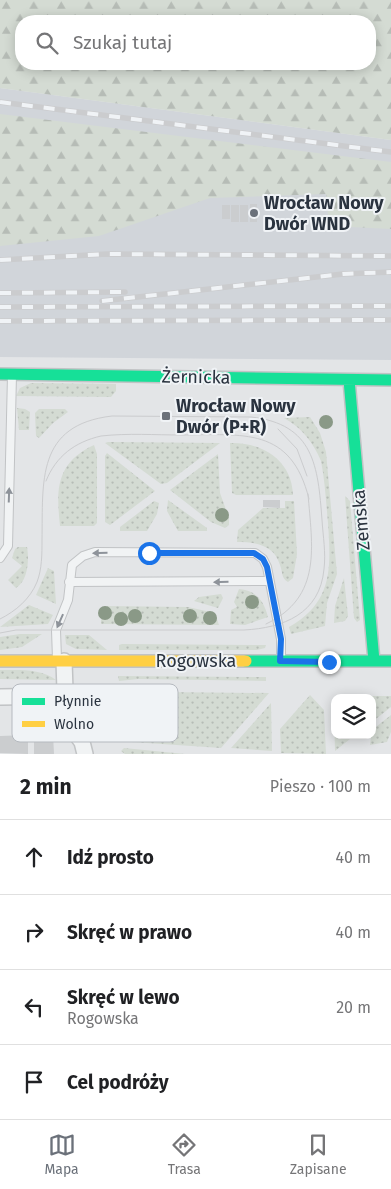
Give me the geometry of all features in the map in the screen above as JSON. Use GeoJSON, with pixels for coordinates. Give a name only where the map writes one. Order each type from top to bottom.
{"type":"FeatureCollection","features":[{"type":"Feature","properties":{"kind":"street","name":"Żernicka"},"geometry":{"type":"LineString","coordinates":[[6,374],[391,380]]}},
{"type":"Feature","properties":{"kind":"street","name":"Zemska"},"geometry":{"type":"LineString","coordinates":[[349,380],[374,660]]}},
{"type":"Feature","properties":{"kind":"street","name":"Rogowska"},"geometry":{"type":"LineString","coordinates":[[0,661],[391,661]]}},
{"type":"Feature","properties":{"kind":"street"},"geometry":{"type":"LineString","coordinates":[[60,661],[63,684]]}},
{"type":"Feature","properties":{"kind":"lane"},"geometry":{"type":"LineString","coordinates":[[0,558],[8,546],[6,374]]}},
{"type":"Feature","properties":{"kind":"lane"},"geometry":{"type":"LineString","coordinates":[[60,661],[56,630],[68,600],[72,565],[82,556],[95,552],[254,553],[263,559],[269,581],[281,639],[280,661]]}},
{"type":"Feature","properties":{"kind":"lane"},"geometry":{"type":"LineString","coordinates":[[69,582],[269,581]]}},
{"type":"Feature","properties":{"kind":"shaded area"},"geometry":{"type":"Polygon","coordinates":[[[0,88],[391,140],[391,360],[0,357],[0,88]]]}},
{"type":"Feature","properties":{"kind":"green space"},"geometry":{"type":"Polygon","coordinates":[[[0,0],[391,0],[391,140],[0,88],[0,0]]]}},
{"type":"Feature","properties":{"kind":"green space"},"geometry":{"type":"Polygon","coordinates":[[[0,114],[391,162],[391,229],[329,226],[326,194],[210,198],[99,236],[0,246],[0,114]]]}},
{"type":"Feature","properties":{"kind":"green space"},"geometry":{"type":"Polygon","coordinates":[[[31,383],[116,384],[116,391],[111,397],[16,396],[20,388],[31,383]]]}},
{"type":"Feature","properties":{"kind":"green space"},"geometry":{"type":"Polygon","coordinates":[[[17,408],[30,412],[29,430],[19,430],[17,408]]]}},
{"type":"Feature","properties":{"kind":"green space"},"geometry":{"type":"Polygon","coordinates":[[[39,409],[65,409],[68,412],[53,423],[39,438],[36,436],[35,413],[39,409]]]}},
{"type":"Feature","properties":{"kind":"green space"},"geometry":{"type":"Polygon","coordinates":[[[310,417],[320,433],[326,452],[337,574],[327,603],[325,626],[291,634],[289,627],[314,607],[321,595],[329,569],[328,523],[321,461],[306,436],[284,418],[310,417]]]}},
{"type":"Feature","properties":{"kind":"green space"},"geometry":{"type":"Polygon","coordinates":[[[105,443],[220,443],[167,483],[161,484],[105,443]]]}},
{"type":"Feature","properties":{"kind":"green space"},"geometry":{"type":"Polygon","coordinates":[[[230,443],[253,446],[273,456],[287,472],[293,495],[236,495],[232,493],[230,443]]]}},
{"type":"Feature","properties":{"kind":"green space"},"geometry":{"type":"Polygon","coordinates":[[[94,445],[97,454],[97,523],[94,526],[60,526],[58,500],[61,478],[72,460],[81,452],[94,445]]]}},
{"type":"Feature","properties":{"kind":"green space"},"geometry":{"type":"Polygon","coordinates":[[[107,453],[155,491],[110,525],[105,522],[105,456],[107,453]]]}},
{"type":"Feature","properties":{"kind":"green space"},"geometry":{"type":"Polygon","coordinates":[[[218,454],[220,493],[229,518],[229,525],[225,528],[211,522],[170,490],[218,454]]]}},
{"type":"Feature","properties":{"kind":"green space"},"geometry":{"type":"Polygon","coordinates":[[[345,496],[350,501],[360,620],[357,622],[354,618],[345,496]]]}},
{"type":"Feature","properties":{"kind":"green space"},"geometry":{"type":"Polygon","coordinates":[[[168,500],[207,528],[207,531],[178,531],[167,511],[168,500]]]}},
{"type":"Feature","properties":{"kind":"green space"},"geometry":{"type":"Polygon","coordinates":[[[154,501],[159,503],[157,514],[147,531],[120,531],[120,527],[154,501]]]}},
{"type":"Feature","properties":{"kind":"green space"},"geometry":{"type":"Polygon","coordinates":[[[285,501],[294,501],[297,554],[293,578],[288,582],[283,577],[277,558],[269,549],[257,544],[237,542],[238,530],[263,508],[285,508],[285,501]]]}},
{"type":"Feature","properties":{"kind":"green space"},"geometry":{"type":"Polygon","coordinates":[[[27,547],[28,562],[26,574],[16,588],[8,580],[22,566],[12,558],[15,549],[27,547]]]}},
{"type":"Feature","properties":{"kind":"green space"},"geometry":{"type":"Polygon","coordinates":[[[48,568],[54,571],[56,604],[36,595],[48,568]]]}},
{"type":"Feature","properties":{"kind":"green space"},"geometry":{"type":"Polygon","coordinates":[[[344,578],[348,616],[345,621],[334,623],[335,606],[344,578]]]}},
{"type":"Feature","properties":{"kind":"green space"},"geometry":{"type":"Polygon","coordinates":[[[239,589],[255,594],[262,601],[268,617],[245,625],[230,624],[231,610],[237,607],[234,602],[239,589]]]}},
{"type":"Feature","properties":{"kind":"green space"},"geometry":{"type":"Polygon","coordinates":[[[221,594],[223,598],[218,608],[194,601],[199,597],[221,594]]]}},
{"type":"Feature","properties":{"kind":"green space"},"geometry":{"type":"Polygon","coordinates":[[[29,605],[53,615],[48,624],[0,627],[29,605]]]}},
{"type":"Feature","properties":{"kind":"green space"},"geometry":{"type":"Polygon","coordinates":[[[105,606],[188,607],[215,613],[219,625],[101,624],[101,610],[105,606]]]}},
{"type":"Feature","properties":{"kind":"green space"},"geometry":{"type":"Polygon","coordinates":[[[20,634],[42,634],[22,647],[0,650],[0,637],[20,634]]]}},
{"type":"Feature","properties":{"kind":"green space"},"geometry":{"type":"Polygon","coordinates":[[[65,635],[89,635],[107,650],[76,649],[66,644],[65,635]]]}},
{"type":"Feature","properties":{"kind":"green space"},"geometry":{"type":"Polygon","coordinates":[[[119,645],[266,645],[265,648],[257,650],[119,650],[119,645]]]}},
{"type":"Feature","properties":{"kind":"green space"},"geometry":{"type":"Polygon","coordinates":[[[0,670],[22,670],[43,673],[56,680],[0,679],[0,670]]]}},
{"type":"Feature","properties":{"kind":"green space"},"geometry":{"type":"Polygon","coordinates":[[[118,676],[266,677],[266,681],[138,679],[119,681],[118,676]]]}},
{"type":"Feature","properties":{"kind":"green space"},"geometry":{"type":"Polygon","coordinates":[[[178,692],[269,693],[221,748],[132,742],[178,742],[178,692]]]}},
{"type":"Feature","properties":{"kind":"green space"},"geometry":{"type":"Polygon","coordinates":[[[310,695],[324,710],[326,754],[281,753],[280,729],[310,695]]]}},
{"type":"Feature","properties":{"kind":"green space"},"geometry":{"type":"Polygon","coordinates":[[[376,696],[391,696],[391,707],[376,719],[376,696]]]}},
{"type":"Feature","properties":{"kind":"green space"},"geometry":{"type":"Polygon","coordinates":[[[271,703],[272,751],[231,748],[271,703]]]}},
{"type":"Feature","properties":{"kind":"green space"},"geometry":{"type":"Polygon","coordinates":[[[391,715],[391,732],[387,742],[370,745],[371,739],[376,739],[376,727],[391,715]]]}},
{"type":"Feature","properties":{"kind":"green space"},"geometry":{"type":"Polygon","coordinates":[[[335,739],[350,739],[335,751],[335,739]]]}},
{"type":"Feature","properties":{"kind":"green space"},"geometry":{"type":"Polygon","coordinates":[[[124,748],[185,754],[125,754],[121,751],[124,748]]]}},
{"type":"Feature","properties":{"kind":"building","name":"Wrocław Nowy Dwór WND"},"geometry":{"type":"Polygon","coordinates":[[[250,204],[257,204],[257,222],[250,222],[250,204]]]}},
{"type":"Feature","properties":{"kind":"building"},"geometry":{"type":"Polygon","coordinates":[[[222,205],[230,205],[230,219],[222,219],[222,205]]]}},
{"type":"Feature","properties":{"kind":"building"},"geometry":{"type":"Polygon","coordinates":[[[231,205],[239,205],[239,222],[231,222],[231,205]]]}},
{"type":"Feature","properties":{"kind":"building"},"geometry":{"type":"Polygon","coordinates":[[[240,205],[248,205],[248,222],[240,222],[240,205]]]}},
{"type":"Feature","properties":{"kind":"building"},"geometry":{"type":"Polygon","coordinates":[[[263,500],[280,500],[280,508],[263,507],[263,500]]]}},
{"type":"Feature","properties":{"kind":"building"},"geometry":{"type":"Polygon","coordinates":[[[0,736],[12,736],[12,742],[28,742],[28,754],[0,753],[0,736]]]}},
{"type":"Feature","properties":{"kind":"building"},"geometry":{"type":"Polygon","coordinates":[[[34,742],[53,742],[54,754],[34,754],[34,742]]]}},
{"type":"Feature","properties":{"kind":"tram line"},"geometry":{"type":"LineString","coordinates":[[0,619],[22,604],[31,594],[37,582],[41,561],[43,497],[49,459],[57,444],[69,431],[87,421],[112,416],[251,417],[272,421],[288,428],[300,438],[309,451],[318,482],[325,563],[321,584],[315,597],[307,608],[297,616],[272,626],[244,630],[16,630],[0,633]]}},
{"type":"Feature","properties":{"kind":"tram line"},"geometry":{"type":"LineString","coordinates":[[278,429],[297,449],[307,476]]}},
{"type":"Feature","properties":{"kind":"tram line"},"geometry":{"type":"LineString","coordinates":[[46,481],[55,464],[68,451],[83,442],[101,436],[131,434],[244,436],[262,440],[277,447],[290,458],[301,475],[309,499]]}},
{"type":"Feature","properties":{"kind":"tram line"},"geometry":{"type":"LineString","coordinates":[[266,624],[284,613],[297,600],[305,585],[310,568],[311,551],[308,494]]}},
{"type":"Feature","properties":{"kind":"railway"},"geometry":{"type":"LineString","coordinates":[[0,102],[391,152]]}},
{"type":"Feature","properties":{"kind":"railway"},"geometry":{"type":"LineString","coordinates":[[0,260],[107,254],[391,256]]}},
{"type":"Feature","properties":{"kind":"railway"},"geometry":{"type":"LineString","coordinates":[[102,301],[343,274],[391,272]]}},
{"type":"Feature","properties":{"kind":"railway"},"geometry":{"type":"LineString","coordinates":[[0,293],[125,292]]}},
{"type":"Feature","properties":{"kind":"railway"},"geometry":{"type":"LineString","coordinates":[[0,307],[391,306]]}},
{"type":"Feature","properties":{"kind":"railway"},"geometry":{"type":"LineString","coordinates":[[0,321],[391,320]]}},
{"type":"Feature","properties":{"kind":"traffic: fast"},"geometry":{"type":"LineString","coordinates":[[0,374],[391,380]]}},
{"type":"Feature","properties":{"kind":"traffic: fast"},"geometry":{"type":"LineString","coordinates":[[349,380],[374,661]]}},
{"type":"Feature","properties":{"kind":"traffic: fast"},"geometry":{"type":"LineString","coordinates":[[246,661],[391,661]]}},
{"type":"Feature","properties":{"kind":"traffic: slow"},"geometry":{"type":"LineString","coordinates":[[0,661],[246,661]]}},
{"type":"Feature","properties":{"kind":"place","name":"Wrocław Nowy Dwór WND"},"geometry":{"type":"Point","coordinates":[254,213]}},
{"type":"Feature","properties":{"kind":"place","name":"Wrocław Nowy Dwór (P+R)"},"geometry":{"type":"Point","coordinates":[166,416]}},
{"type":"Feature","properties":{"kind":"route"},"geometry":{"type":"LineString","coordinates":[[149,553],[254,553],[263,559],[267,567],[281,639],[280,661],[329,662]]}}]}
